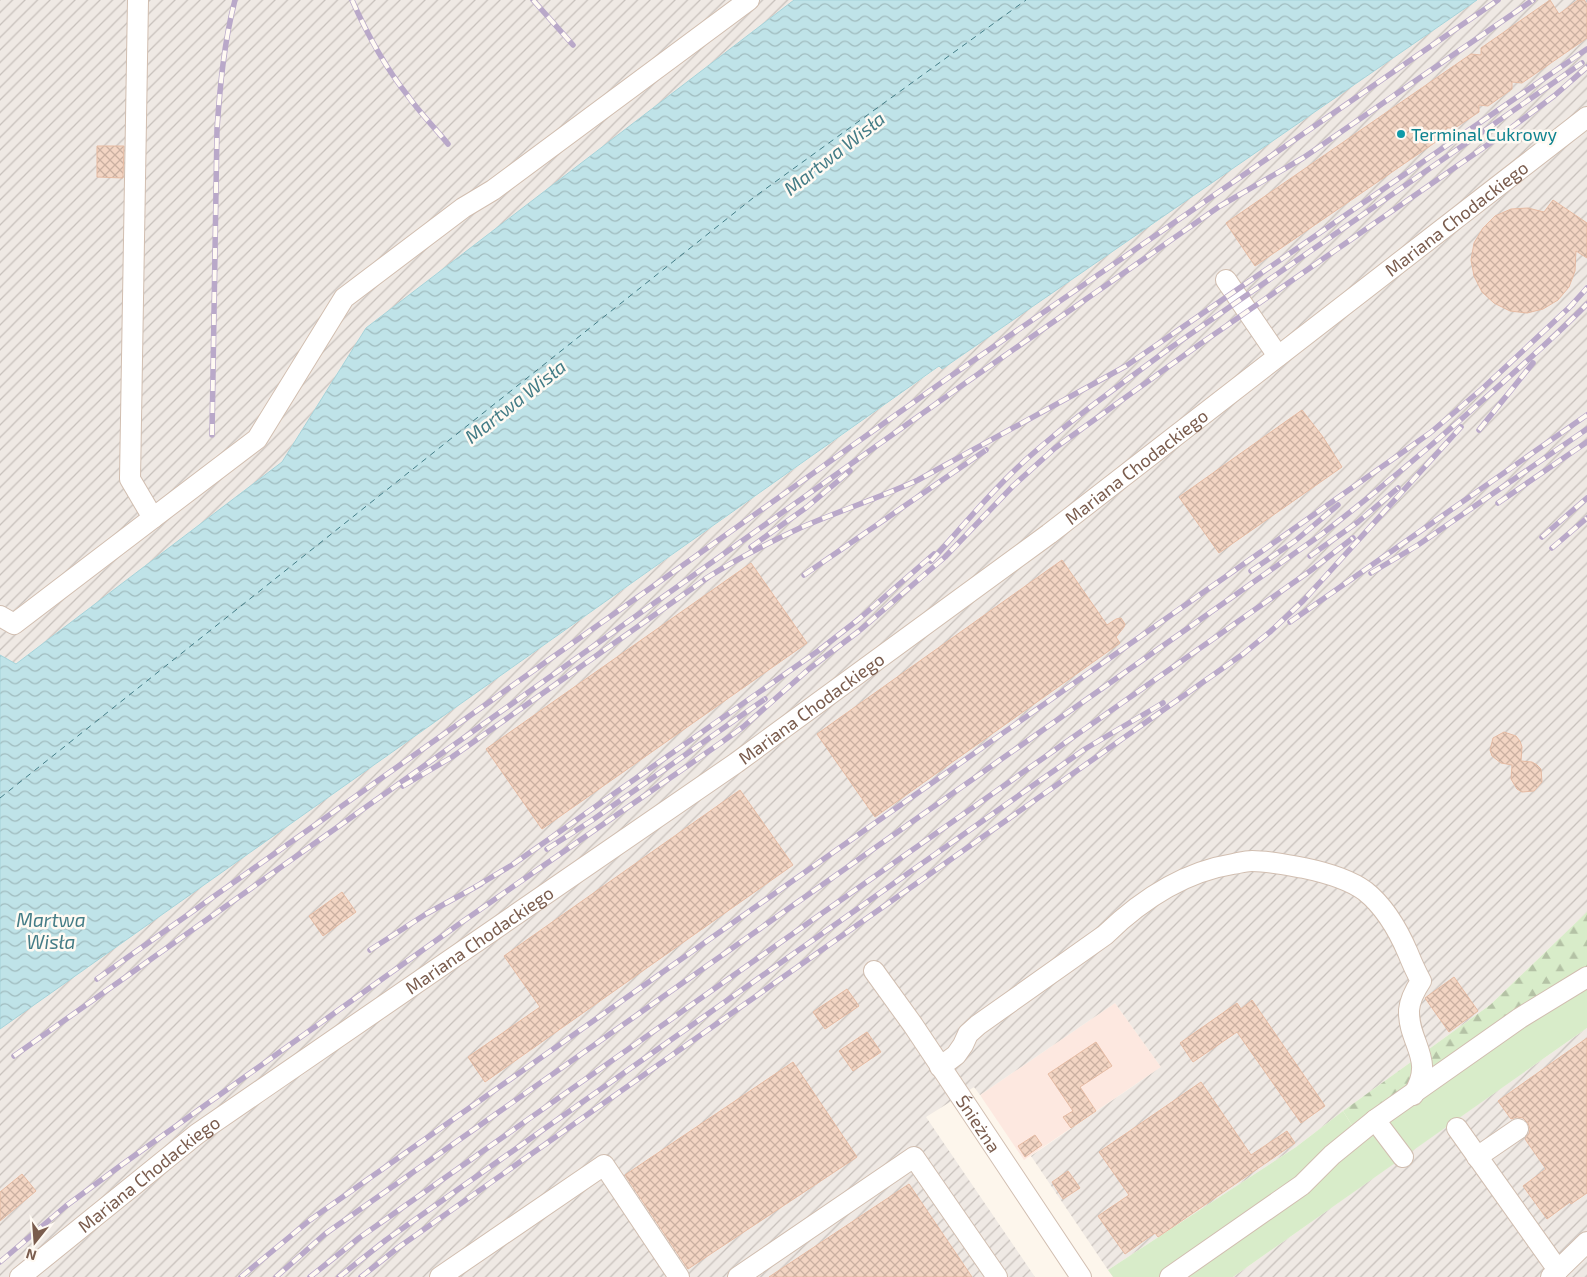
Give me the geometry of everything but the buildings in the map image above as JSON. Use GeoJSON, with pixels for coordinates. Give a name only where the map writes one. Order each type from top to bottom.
{"type":"FeatureCollection","features":[{"type":"Feature","properties":{"kind":"street"},"geometry":{"type":"LineString","coordinates":[[138,0],[130,479],[153,518]]}},
{"type":"Feature","properties":{"kind":"street"},"geometry":{"type":"LineString","coordinates":[[0,616],[14,624],[257,439],[344,298],[463,208],[493,190],[749,0]]}},
{"type":"Feature","properties":{"kind":"street","name":"Mariana Chodackiego"},"geometry":{"type":"LineString","coordinates":[[20,1277],[196,1134],[736,763],[1049,534],[1587,117]]}},
{"type":"Feature","properties":{"kind":"street"},"geometry":{"type":"LineString","coordinates":[[1226,280],[1278,356]]}},
{"type":"Feature","properties":{"kind":"street"},"geometry":{"type":"LineString","coordinates":[[940,1067],[956,1055],[968,1034],[978,1025],[1105,935],[1124,917],[1154,894],[1178,881],[1215,867],[1250,861],[1317,871],[1341,879],[1364,891],[1381,908],[1396,929],[1421,981],[1413,994],[1409,1008],[1410,1021],[1422,1062],[1420,1084],[1413,1095]]}},
{"type":"Feature","properties":{"kind":"street","name":"Śnieżna"},"geometry":{"type":"LineString","coordinates":[[874,971],[1081,1277]]}},
{"type":"Feature","properties":{"kind":"street"},"geometry":{"type":"LineString","coordinates":[[1170,1277],[1302,1184],[1332,1155],[1375,1120],[1520,1018],[1587,977]]}},
{"type":"Feature","properties":{"kind":"street"},"geometry":{"type":"LineString","coordinates":[[1375,1120],[1403,1157]]}},
{"type":"Feature","properties":{"kind":"street"},"geometry":{"type":"LineString","coordinates":[[1457,1128],[1555,1273],[1587,1242]]}},
{"type":"Feature","properties":{"kind":"street"},"geometry":{"type":"LineString","coordinates":[[1477,1156],[1518,1129]]}},
{"type":"Feature","properties":{"kind":"street"},"geometry":{"type":"LineString","coordinates":[[738,1277],[914,1157],[996,1277]]}},
{"type":"Feature","properties":{"kind":"street"},"geometry":{"type":"LineString","coordinates":[[440,1277],[604,1165],[679,1277]]}},
{"type":"Feature","properties":{"kind":"shaded area"},"geometry":{"type":"Polygon","coordinates":[[[0,0],[794,0],[366,328],[282,462],[16,664],[0,655],[0,0]]]}},
{"type":"Feature","properties":{"kind":"shaded area"},"geometry":{"type":"Polygon","coordinates":[[[1477,0],[1587,0],[1587,912],[1490,1005],[1296,1147],[1108,1270],[1031,1156],[1161,1067],[1115,1003],[980,1095],[974,1087],[926,1117],[1035,1277],[0,1277],[0,1029],[940,366],[942,369],[1477,0]]]}},
{"type":"Feature","properties":{"kind":"shaded area"},"geometry":{"type":"Polygon","coordinates":[[[1115,1003],[1161,1067],[1024,1160],[980,1095],[1115,1003]]]}},
{"type":"Feature","properties":{"kind":"shaded area"},"geometry":{"type":"Polygon","coordinates":[[[1587,1028],[1587,1277],[1233,1277],[1403,1157],[1587,1028]]]}},
{"type":"Feature","properties":{"kind":"green space"},"geometry":{"type":"Polygon","coordinates":[[[1587,912],[1587,983],[1406,1088],[1353,1127],[1343,1111],[1490,1005],[1587,912]]]}},
{"type":"Feature","properties":{"kind":"green space"},"geometry":{"type":"Polygon","coordinates":[[[1587,983],[1587,1028],[1233,1277],[1113,1277],[1108,1270],[1296,1147],[1343,1111],[1353,1127],[1587,983]]]}},
{"type":"Feature","properties":{"kind":"water","name":"Martwa Wisła"},"geometry":{"type":"Polygon","coordinates":[[[794,0],[1477,0],[942,369],[939,366],[0,1029],[0,655],[16,664],[282,462],[366,328],[794,0]]]}},
{"type":"Feature","properties":{"kind":"ferry route"},"geometry":{"type":"LineString","coordinates":[[0,798],[753,198],[1026,0]]}},
{"type":"Feature","properties":{"kind":"railway"},"geometry":{"type":"LineString","coordinates":[[212,435],[217,129],[223,64],[235,0]]}},
{"type":"Feature","properties":{"kind":"railway"},"geometry":{"type":"LineString","coordinates":[[352,0],[384,62],[417,108],[448,144]]}},
{"type":"Feature","properties":{"kind":"railway"},"geometry":{"type":"LineString","coordinates":[[533,0],[573,45]]}},
{"type":"Feature","properties":{"kind":"railway"},"geometry":{"type":"LineString","coordinates":[[97,979],[948,378],[1498,0]]}},
{"type":"Feature","properties":{"kind":"railway"},"geometry":{"type":"LineString","coordinates":[[14,1056],[964,384],[1220,206],[1303,158],[1533,0]]}},
{"type":"Feature","properties":{"kind":"railway"},"geometry":{"type":"LineString","coordinates":[[705,579],[752,552],[800,528],[918,480],[1126,366],[1587,49]]}},
{"type":"Feature","properties":{"kind":"railway"},"geometry":{"type":"LineString","coordinates":[[931,561],[1017,468],[1080,415],[1166,351],[1582,63]]}},
{"type":"Feature","properties":{"kind":"railway"},"geometry":{"type":"LineString","coordinates":[[0,1262],[66,1206],[120,1166],[462,922],[743,727],[809,669],[859,631],[945,557],[1013,486],[1055,448],[1193,349],[1496,139],[1554,96],[1587,67]]}},
{"type":"Feature","properties":{"kind":"railway"},"geometry":{"type":"LineString","coordinates":[[1568,309],[1587,288]]}},
{"type":"Feature","properties":{"kind":"railway"},"geometry":{"type":"LineString","coordinates":[[241,1277],[310,1220],[1430,433],[1482,389],[1573,304]]}},
{"type":"Feature","properties":{"kind":"railway"},"geometry":{"type":"LineString","coordinates":[[276,1277],[325,1234],[1322,534],[1444,434],[1536,353],[1587,304]]}},
{"type":"Feature","properties":{"kind":"railway"},"geometry":{"type":"LineString","coordinates":[[1479,430],[1533,363]]}},
{"type":"Feature","properties":{"kind":"railway"},"geometry":{"type":"LineString","coordinates":[[1290,622],[1587,415]]}},
{"type":"Feature","properties":{"kind":"railway"},"geometry":{"type":"LineString","coordinates":[[361,1277],[399,1247],[1243,654],[1303,601],[1461,427]]}},
{"type":"Feature","properties":{"kind":"railway"},"geometry":{"type":"LineString","coordinates":[[1371,573],[1418,545],[1587,429]]}},
{"type":"Feature","properties":{"kind":"railway"},"geometry":{"type":"LineString","coordinates":[[1498,503],[1587,442]]}},
{"type":"Feature","properties":{"kind":"railway"},"geometry":{"type":"LineString","coordinates":[[804,575],[986,450]]}},
{"type":"Feature","properties":{"kind":"railway"},"geometry":{"type":"LineString","coordinates":[[751,547],[807,507],[850,471]]}},
{"type":"Feature","properties":{"kind":"railway"},"geometry":{"type":"LineString","coordinates":[[1310,556],[1358,522],[1398,488]]}},
{"type":"Feature","properties":{"kind":"railway"},"geometry":{"type":"LineString","coordinates":[[1542,537],[1587,498]]}},
{"type":"Feature","properties":{"kind":"railway"},"geometry":{"type":"LineString","coordinates":[[1251,571],[1295,541],[1338,505]]}},
{"type":"Feature","properties":{"kind":"railway"},"geometry":{"type":"LineString","coordinates":[[1552,548],[1587,518]]}},
{"type":"Feature","properties":{"kind":"railway"},"geometry":{"type":"LineString","coordinates":[[310,1277],[359,1238],[1310,571],[1353,538]]}},
{"type":"Feature","properties":{"kind":"railway"},"geometry":{"type":"LineString","coordinates":[[475,887],[512,865],[818,651],[859,619],[934,554]]}},
{"type":"Feature","properties":{"kind":"railway"},"geometry":{"type":"LineString","coordinates":[[403,786],[452,757],[710,576]]}},
{"type":"Feature","properties":{"kind":"railway"},"geometry":{"type":"LineString","coordinates":[[547,849],[591,821],[765,699]]}},
{"type":"Feature","properties":{"kind":"railway"},"geometry":{"type":"LineString","coordinates":[[339,1277],[386,1240],[1085,749],[1163,703]]}},
{"type":"Feature","properties":{"kind":"railway"},"geometry":{"type":"LineString","coordinates":[[370,950],[426,914],[481,884]]}},
{"type":"Feature","properties":{"kind":"place","name":"Terminal Cukrowy"},"geometry":{"type":"Point","coordinates":[1401,134]}}]}
